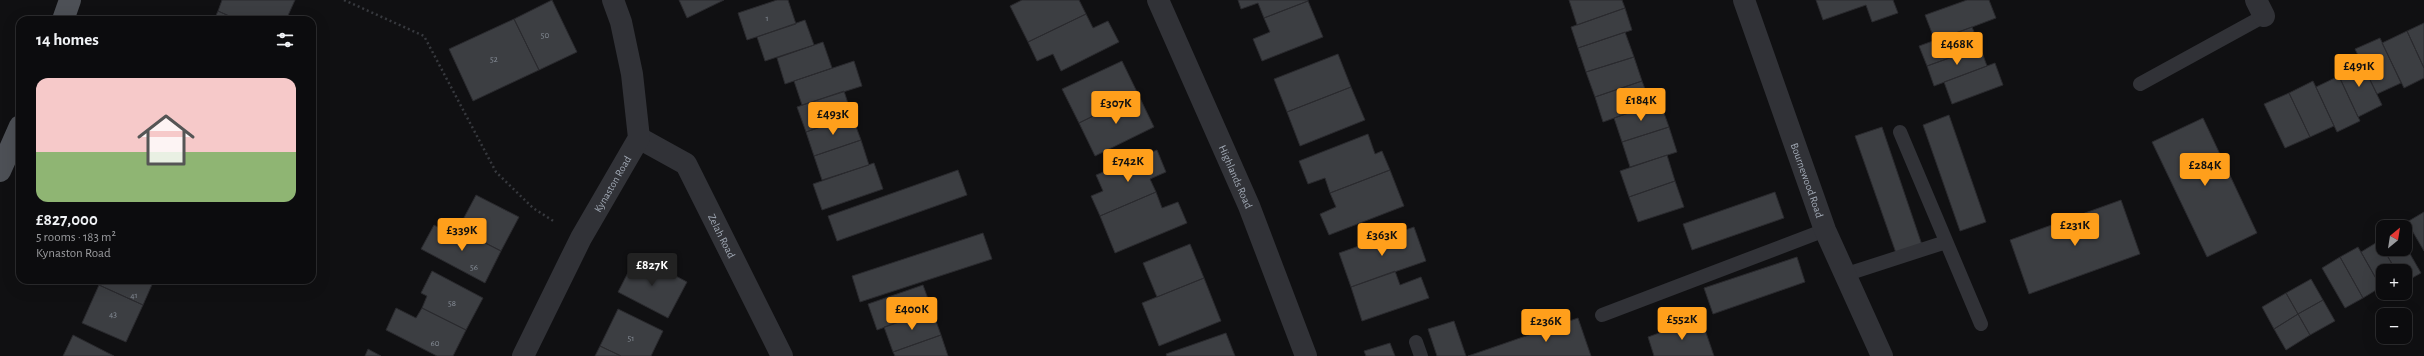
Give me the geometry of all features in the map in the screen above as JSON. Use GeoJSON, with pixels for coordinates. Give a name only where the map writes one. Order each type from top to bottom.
{"type":"FeatureCollection","features":[{"type":"Feature","properties":{"kind":"main road"},"geometry":{"type":"LineString","coordinates":[[64,16],[70,0]]}},
{"type":"Feature","properties":{"kind":"main road"},"geometry":{"type":"LineString","coordinates":[[0,171],[16,135]]}},
{"type":"Feature","properties":{"kind":"street"},"geometry":{"type":"LineString","coordinates":[[613,0],[621,22],[632,74],[639,138]]}},
{"type":"Feature","properties":{"kind":"street","name":"Highlands Road"},"geometry":{"type":"LineString","coordinates":[[1158,0],[1249,206],[1306,356]]}},
{"type":"Feature","properties":{"kind":"street","name":"Bournewood Road"},"geometry":{"type":"LineString","coordinates":[[1744,0],[1825,230],[1844,275],[1882,356]]}},
{"type":"Feature","properties":{"kind":"street","name":"Kynaston Road"},"geometry":{"type":"LineString","coordinates":[[522,356],[581,238],[639,138]]}},
{"type":"Feature","properties":{"kind":"street","name":"Zelah Road"},"geometry":{"type":"LineString","coordinates":[[639,138],[686,164],[782,356]]}},
{"type":"Feature","properties":{"kind":"lane"},"geometry":{"type":"LineString","coordinates":[[2140,84],[2260,8]]}},
{"type":"Feature","properties":{"kind":"lane"},"geometry":{"type":"LineString","coordinates":[[1900,132],[1981,324]]}},
{"type":"Feature","properties":{"kind":"lane"},"geometry":{"type":"LineString","coordinates":[[1602,314],[1825,230]]}},
{"type":"Feature","properties":{"kind":"lane"},"geometry":{"type":"LineString","coordinates":[[1844,275],[1946,242]]}},
{"type":"Feature","properties":{"kind":"lane"},"geometry":{"type":"LineString","coordinates":[[1416,342],[1421,356]]}},
{"type":"Feature","properties":{"kind":"path"},"geometry":{"type":"LineString","coordinates":[[344,0],[424,36],[496,172],[533,208],[581,238]]}},
{"type":"Feature","properties":{"kind":"building"},"geometry":{"type":"Polygon","coordinates":[[[222,0],[295,0],[288,16],[229,16],[218,11],[222,0]]]}},
{"type":"Feature","properties":{"kind":"building"},"geometry":{"type":"Polygon","coordinates":[[[552,0],[577,52],[539,70],[514,19],[552,0]]]}},
{"type":"Feature","properties":{"kind":"building"},"geometry":{"type":"Polygon","coordinates":[[[679,0],[724,0],[687,18],[679,0]]]}},
{"type":"Feature","properties":{"kind":"building"},"geometry":{"type":"Polygon","coordinates":[[[777,0],[788,0],[796,24],[747,40],[738,13],[777,0]]]}},
{"type":"Feature","properties":{"kind":"building"},"geometry":{"type":"Polygon","coordinates":[[[1022,0],[1079,0],[1086,14],[1028,42],[1010,6],[1022,0]]]}},
{"type":"Feature","properties":{"kind":"building"},"geometry":{"type":"Polygon","coordinates":[[[1238,0],[1308,1],[1264,18],[1258,3],[1241,9],[1238,0]]]}},
{"type":"Feature","properties":{"kind":"building"},"geometry":{"type":"Polygon","coordinates":[[[1569,0],[1622,0],[1625,8],[1577,25],[1569,0]]]}},
{"type":"Feature","properties":{"kind":"building"},"geometry":{"type":"Polygon","coordinates":[[[1816,0],[1893,0],[1898,13],[1872,22],[1866,5],[1823,20],[1816,0]]]}},
{"type":"Feature","properties":{"kind":"building"},"geometry":{"type":"Polygon","coordinates":[[[1967,0],[1989,0],[1996,18],[1935,41],[1925,15],[1967,0]]]}},
{"type":"Feature","properties":{"kind":"building"},"geometry":{"type":"Polygon","coordinates":[[[1308,1],[1323,37],[1262,61],[1253,39],[1270,32],[1264,18],[1308,1]]]}},
{"type":"Feature","properties":{"kind":"building"},"geometry":{"type":"Polygon","coordinates":[[[1625,8],[1632,30],[1578,48],[1571,27],[1625,8]]]}},
{"type":"Feature","properties":{"kind":"building"},"geometry":{"type":"Polygon","coordinates":[[[218,11],[229,16],[216,16],[218,11]]]}},
{"type":"Feature","properties":{"kind":"building"},"geometry":{"type":"Polygon","coordinates":[[[1086,14],[1093,28],[1108,21],[1119,42],[1061,71],[1053,54],[1037,61],[1028,42],[1086,14]]]}},
{"type":"Feature","properties":{"kind":"building"},"geometry":{"type":"Polygon","coordinates":[[[514,19],[539,70],[473,101],[449,49],[514,19]]]}},
{"type":"Feature","properties":{"kind":"building"},"geometry":{"type":"Polygon","coordinates":[[[805,20],[814,45],[765,61],[757,37],[805,20]]]}},
{"type":"Feature","properties":{"kind":"building"},"geometry":{"type":"Polygon","coordinates":[[[2424,23],[2424,68],[2407,31],[2424,23]]]}},
{"type":"Feature","properties":{"kind":"building"},"geometry":{"type":"Polygon","coordinates":[[[1972,27],[1980,47],[1927,66],[1919,46],[1972,27]]]}},
{"type":"Feature","properties":{"kind":"building"},"geometry":{"type":"Polygon","coordinates":[[[2407,31],[2424,68],[2424,78],[2404,88],[2382,43],[2407,31]]]}},
{"type":"Feature","properties":{"kind":"building"},"geometry":{"type":"Polygon","coordinates":[[[1625,32],[1634,57],[1586,72],[1578,48],[1625,32]]]}},
{"type":"Feature","properties":{"kind":"building"},"geometry":{"type":"Polygon","coordinates":[[[2380,38],[2401,83],[2377,94],[2355,49],[2380,38]]]}},
{"type":"Feature","properties":{"kind":"building"},"geometry":{"type":"Polygon","coordinates":[[[823,42],[832,68],[785,84],[777,58],[823,42]]]}},
{"type":"Feature","properties":{"kind":"building"},"geometry":{"type":"Polygon","coordinates":[[[1980,47],[1987,66],[1934,86],[1927,66],[1980,47]]]}},
{"type":"Feature","properties":{"kind":"building"},"geometry":{"type":"Polygon","coordinates":[[[1338,54],[1351,87],[1287,112],[1274,79],[1338,54]]]}},
{"type":"Feature","properties":{"kind":"building"},"geometry":{"type":"Polygon","coordinates":[[[1634,57],[1642,81],[1595,97],[1586,72],[1634,57]]]}},
{"type":"Feature","properties":{"kind":"building"},"geometry":{"type":"Polygon","coordinates":[[[2360,59],[2382,105],[2358,117],[2336,70],[2360,59]]]}},
{"type":"Feature","properties":{"kind":"building"},"geometry":{"type":"Polygon","coordinates":[[[854,61],[862,86],[802,105],[794,81],[854,61]]]}},
{"type":"Feature","properties":{"kind":"building"},"geometry":{"type":"Polygon","coordinates":[[[1122,61],[1138,94],[1079,123],[1062,89],[1122,61]]]}},
{"type":"Feature","properties":{"kind":"building"},"geometry":{"type":"Polygon","coordinates":[[[1995,63],[2003,85],[1952,104],[1944,82],[1995,63]]]}},
{"type":"Feature","properties":{"kind":"building"},"geometry":{"type":"Polygon","coordinates":[[[2339,76],[2360,121],[2337,132],[2316,87],[2339,76]]]}},
{"type":"Feature","properties":{"kind":"building"},"geometry":{"type":"Polygon","coordinates":[[[1642,81],[1651,105],[1603,122],[1595,97],[1642,81]]]}},
{"type":"Feature","properties":{"kind":"building"},"geometry":{"type":"Polygon","coordinates":[[[2313,81],[2334,126],[2310,137],[2289,93],[2313,81]]]}},
{"type":"Feature","properties":{"kind":"building"},"geometry":{"type":"Polygon","coordinates":[[[1351,87],[1365,120],[1300,146],[1287,112],[1351,87]]]}},
{"type":"Feature","properties":{"kind":"building"},"geometry":{"type":"Polygon","coordinates":[[[844,91],[852,116],[806,132],[797,107],[844,91]]]}},
{"type":"Feature","properties":{"kind":"building"},"geometry":{"type":"Polygon","coordinates":[[[2289,93],[2310,137],[2285,148],[2264,104],[2289,93]]]}},
{"type":"Feature","properties":{"kind":"building"},"geometry":{"type":"Polygon","coordinates":[[[1138,94],[1154,127],[1095,156],[1079,123],[1138,94]]]}},
{"type":"Feature","properties":{"kind":"building"},"geometry":{"type":"Polygon","coordinates":[[[1660,102],[1669,127],[1622,142],[1614,118],[1660,102]]]}},
{"type":"Feature","properties":{"kind":"building"},"geometry":{"type":"Polygon","coordinates":[[[1949,115],[1986,222],[1960,231],[1923,125],[1949,115]]]}},
{"type":"Feature","properties":{"kind":"building"},"geometry":{"type":"Polygon","coordinates":[[[852,116],[861,140],[814,156],[806,132],[852,116]]]}},
{"type":"Feature","properties":{"kind":"building"},"geometry":{"type":"Polygon","coordinates":[[[2203,118],[2257,233],[2207,257],[2152,142],[2203,118]]]}},
{"type":"Feature","properties":{"kind":"building"},"geometry":{"type":"Polygon","coordinates":[[[1669,127],[1677,152],[1630,167],[1622,142],[1669,127]]]}},
{"type":"Feature","properties":{"kind":"building"},"geometry":{"type":"Polygon","coordinates":[[[1882,127],[1922,245],[1896,253],[1855,136],[1882,127]]]}},
{"type":"Feature","properties":{"kind":"building"},"geometry":{"type":"Polygon","coordinates":[[[1368,134],[1375,154],[1382,151],[1390,170],[1330,193],[1325,178],[1308,184],[1299,161],[1368,134]]]}},
{"type":"Feature","properties":{"kind":"building"},"geometry":{"type":"Polygon","coordinates":[[[861,140],[869,165],[822,180],[814,156],[861,140]]]}},
{"type":"Feature","properties":{"kind":"building"},"geometry":{"type":"Polygon","coordinates":[[[1157,150],[1166,172],[1150,179],[1156,192],[1100,216],[1091,196],[1103,191],[1096,175],[1157,150]]]}},
{"type":"Feature","properties":{"kind":"building"},"geometry":{"type":"Polygon","coordinates":[[[1667,155],[1675,181],[1629,197],[1620,171],[1667,155]]]}},
{"type":"Feature","properties":{"kind":"building"},"geometry":{"type":"Polygon","coordinates":[[[874,163],[883,189],[822,210],[813,184],[874,163]]]}},
{"type":"Feature","properties":{"kind":"building"},"geometry":{"type":"Polygon","coordinates":[[[958,170],[967,195],[837,241],[828,216],[958,170]]]}},
{"type":"Feature","properties":{"kind":"building"},"geometry":{"type":"Polygon","coordinates":[[[1390,170],[1404,206],[1329,235],[1320,214],[1336,207],[1330,193],[1390,170]]]}},
{"type":"Feature","properties":{"kind":"building"},"geometry":{"type":"Polygon","coordinates":[[[1675,181],[1684,207],[1638,222],[1629,197],[1675,181]]]}},
{"type":"Feature","properties":{"kind":"building"},"geometry":{"type":"Polygon","coordinates":[[[1156,192],[1162,208],[1178,202],[1187,223],[1115,253],[1100,216],[1156,192]]]}},
{"type":"Feature","properties":{"kind":"building"},"geometry":{"type":"Polygon","coordinates":[[[1775,192],[1784,218],[1692,250],[1683,224],[1775,192]]]}},
{"type":"Feature","properties":{"kind":"building"},"geometry":{"type":"Polygon","coordinates":[[[476,195],[519,217],[501,251],[458,229],[476,195]]]}},
{"type":"Feature","properties":{"kind":"building"},"geometry":{"type":"Polygon","coordinates":[[[2121,200],[2140,254],[2029,294],[2010,240],[2121,200]]]}},
{"type":"Feature","properties":{"kind":"building"},"geometry":{"type":"Polygon","coordinates":[[[2424,212],[2424,251],[2412,231],[2412,220],[2410,220],[2424,212]]]}},
{"type":"Feature","properties":{"kind":"building"},"geometry":{"type":"Polygon","coordinates":[[[434,225],[454,236],[458,229],[501,251],[485,283],[421,249],[434,225]]]}},
{"type":"Feature","properties":{"kind":"building"},"geometry":{"type":"Polygon","coordinates":[[[1414,227],[1426,261],[1351,287],[1339,253],[1414,227]]]}},
{"type":"Feature","properties":{"kind":"building"},"geometry":{"type":"Polygon","coordinates":[[[983,233],[992,259],[860,302],[852,276],[983,233]]]}},
{"type":"Feature","properties":{"kind":"building"},"geometry":{"type":"Polygon","coordinates":[[[2376,243],[2376,256],[2388,256],[2392,264],[2376,264],[2376,279],[2361,252],[2376,243]]]}},
{"type":"Feature","properties":{"kind":"building"},"geometry":{"type":"Polygon","coordinates":[[[1190,244],[1204,278],[1157,297],[1143,263],[1190,244]]]}},
{"type":"Feature","properties":{"kind":"building"},"geometry":{"type":"Polygon","coordinates":[[[2358,247],[2376,278],[2376,290],[2363,298],[2340,257],[2358,247]]]}},
{"type":"Feature","properties":{"kind":"building"},"geometry":{"type":"Polygon","coordinates":[[[637,255],[687,282],[668,318],[618,292],[637,255]]]}},
{"type":"Feature","properties":{"kind":"building"},"geometry":{"type":"Polygon","coordinates":[[[2388,256],[2411,256],[2421,273],[2412,278],[2412,264],[2392,264],[2388,256]]]}},
{"type":"Feature","properties":{"kind":"building"},"geometry":{"type":"Polygon","coordinates":[[[1797,257],[1805,282],[1713,314],[1704,288],[1797,257]]]}},
{"type":"Feature","properties":{"kind":"building"},"geometry":{"type":"Polygon","coordinates":[[[2340,257],[2363,298],[2345,308],[2322,268],[2340,257]]]}},
{"type":"Feature","properties":{"kind":"building"},"geometry":{"type":"Polygon","coordinates":[[[432,271],[483,298],[466,330],[422,308],[427,296],[421,293],[432,271]]]}},
{"type":"Feature","properties":{"kind":"building"},"geometry":{"type":"Polygon","coordinates":[[[1395,271],[1400,285],[1421,277],[1429,298],[1362,321],[1351,287],[1395,271]]]}},
{"type":"Feature","properties":{"kind":"building"},"geometry":{"type":"Polygon","coordinates":[[[1204,278],[1221,321],[1159,346],[1142,303],[1204,278]]]}},
{"type":"Feature","properties":{"kind":"building"},"geometry":{"type":"Polygon","coordinates":[[[2311,279],[2323,300],[2298,314],[2286,293],[2311,279]]]}},
{"type":"Feature","properties":{"kind":"building"},"geometry":{"type":"Polygon","coordinates":[[[100,284],[152,284],[143,305],[100,284]]]}},
{"type":"Feature","properties":{"kind":"building"},"geometry":{"type":"Polygon","coordinates":[[[99,285],[143,305],[126,342],[82,323],[99,285]]]}},
{"type":"Feature","properties":{"kind":"building"},"geometry":{"type":"Polygon","coordinates":[[[923,285],[932,310],[877,330],[868,304],[923,285]]]}},
{"type":"Feature","properties":{"kind":"building"},"geometry":{"type":"Polygon","coordinates":[[[2286,293],[2298,314],[2274,329],[2262,307],[2286,293]]]}},
{"type":"Feature","properties":{"kind":"building"},"geometry":{"type":"Polygon","coordinates":[[[2323,300],[2335,321],[2310,335],[2298,314],[2323,300]]]}},
{"type":"Feature","properties":{"kind":"building"},"geometry":{"type":"Polygon","coordinates":[[[396,308],[416,318],[422,308],[466,330],[453,356],[437,356],[386,330],[396,308]]]}},
{"type":"Feature","properties":{"kind":"building"},"geometry":{"type":"Polygon","coordinates":[[[618,309],[663,331],[651,356],[621,356],[600,346],[618,309]]]}},
{"type":"Feature","properties":{"kind":"building"},"geometry":{"type":"Polygon","coordinates":[[[932,310],[941,335],[893,352],[884,327],[932,310]]]}},
{"type":"Feature","properties":{"kind":"building"},"geometry":{"type":"Polygon","coordinates":[[[2298,314],[2310,335],[2286,350],[2274,329],[2298,314]]]}},
{"type":"Feature","properties":{"kind":"building"},"geometry":{"type":"Polygon","coordinates":[[[1578,318],[1591,356],[1468,356],[1578,318]]]}},
{"type":"Feature","properties":{"kind":"building"},"geometry":{"type":"Polygon","coordinates":[[[1701,318],[1714,356],[1654,356],[1648,337],[1701,318]]]}},
{"type":"Feature","properties":{"kind":"building"},"geometry":{"type":"Polygon","coordinates":[[[1454,321],[1466,356],[1437,356],[1428,329],[1454,321]]]}},
{"type":"Feature","properties":{"kind":"building"},"geometry":{"type":"Polygon","coordinates":[[[1226,333],[1235,356],[1167,356],[1166,354],[1226,333]]]}},
{"type":"Feature","properties":{"kind":"building"},"geometry":{"type":"Polygon","coordinates":[[[73,335],[114,356],[63,356],[73,335]]]}},
{"type":"Feature","properties":{"kind":"building"},"geometry":{"type":"Polygon","coordinates":[[[941,335],[948,356],[895,356],[893,352],[941,335]]]}},
{"type":"Feature","properties":{"kind":"building"},"geometry":{"type":"Polygon","coordinates":[[[1390,343],[1395,356],[1366,356],[1364,351],[1390,343]]]}},
{"type":"Feature","properties":{"kind":"building"},"geometry":{"type":"Polygon","coordinates":[[[600,346],[621,356],[595,356],[600,346]]]}},
{"type":"Feature","properties":{"kind":"building"},"geometry":{"type":"Polygon","coordinates":[[[368,349],[381,356],[365,356],[368,349]]]}}]}
